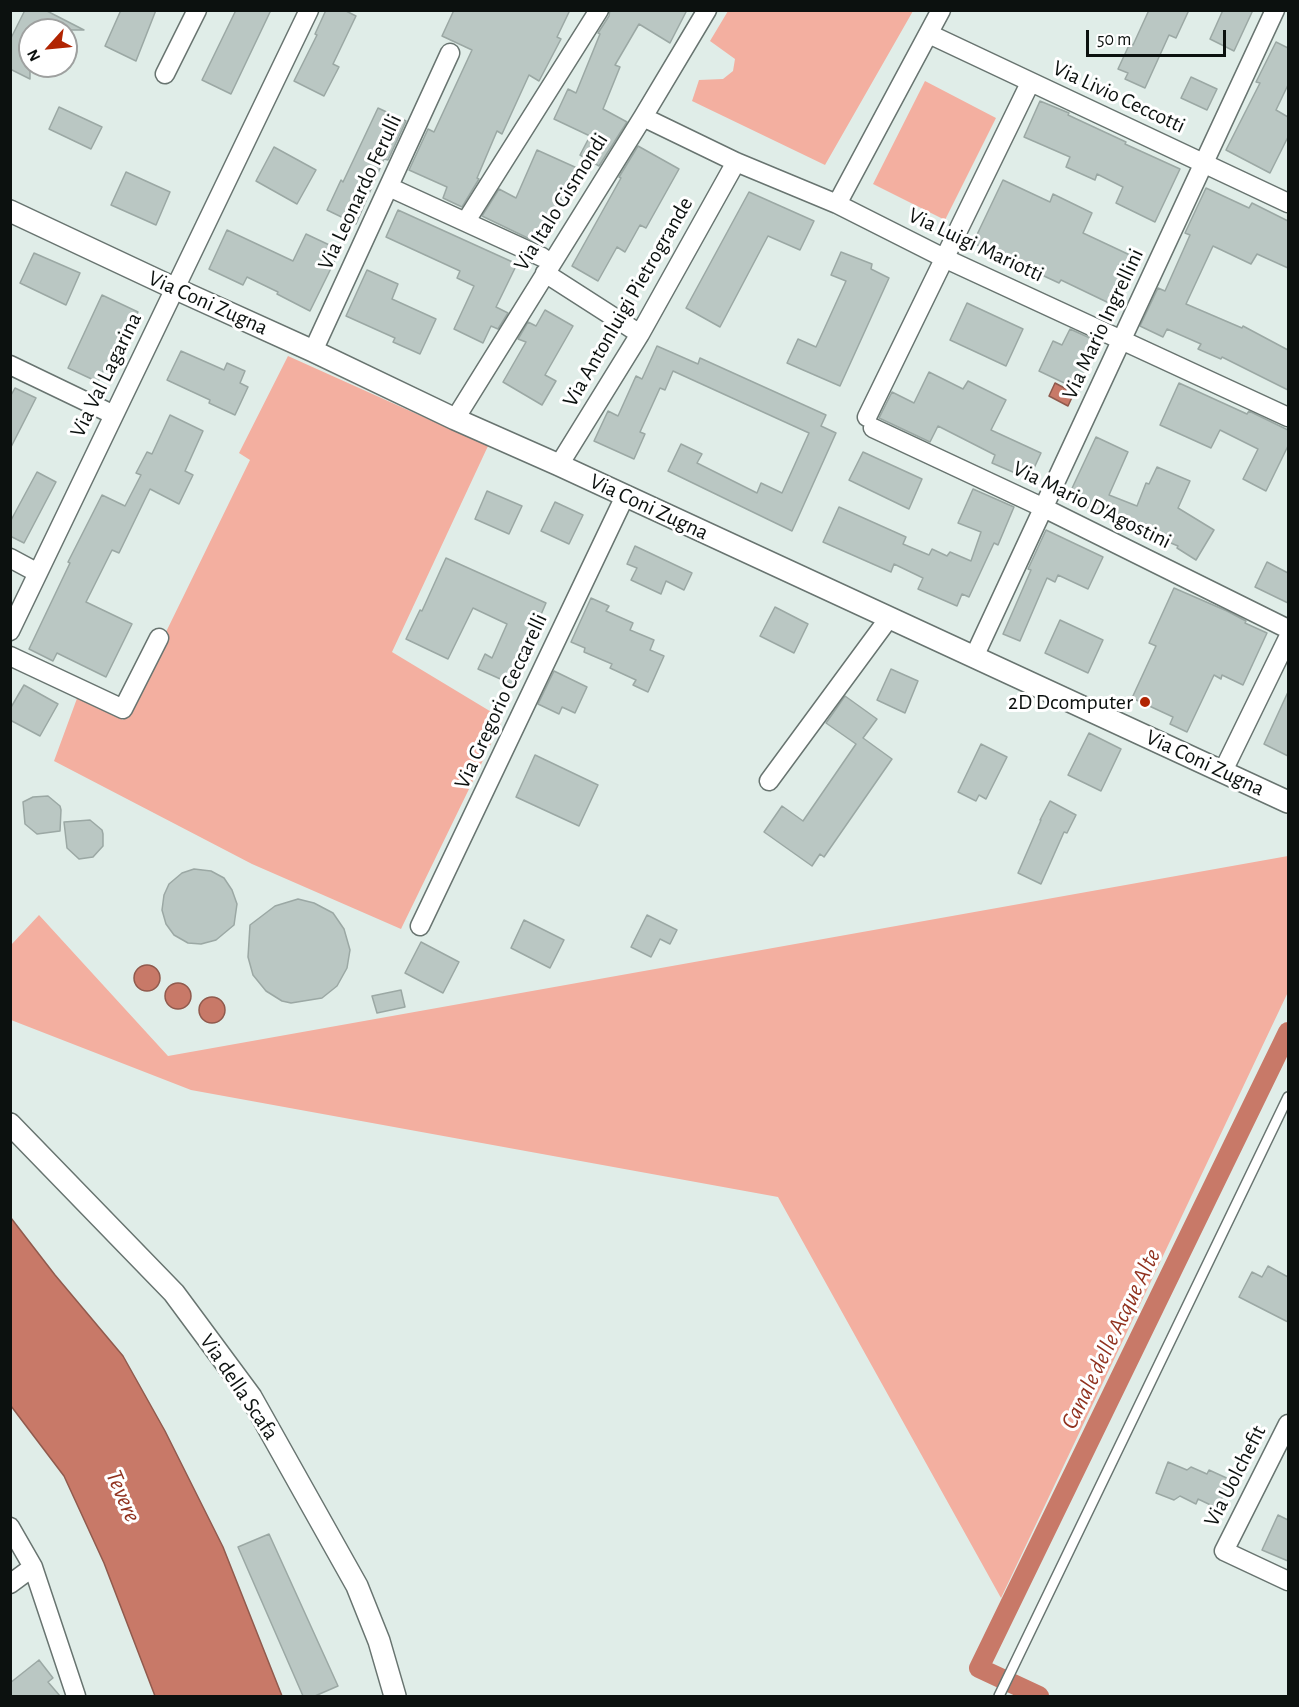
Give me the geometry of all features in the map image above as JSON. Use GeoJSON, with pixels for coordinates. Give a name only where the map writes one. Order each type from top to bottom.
{"type":"FeatureCollection","features":[{"type":"Feature","properties":{"kind":"street"},"geometry":{"type":"LineString","coordinates":[[165,74],[197,10]]}},
{"type":"Feature","properties":{"kind":"street"},"geometry":{"type":"LineString","coordinates":[[466,221],[599,10]]}},
{"type":"Feature","properties":{"kind":"street","name":"Via Italo Gismondi"},"geometry":{"type":"LineString","coordinates":[[455,419],[543,265],[644,117],[707,10]]}},
{"type":"Feature","properties":{"kind":"street"},"geometry":{"type":"LineString","coordinates":[[837,204],[941,10]]}},
{"type":"Feature","properties":{"kind":"street"},"geometry":{"type":"LineString","coordinates":[[1276,10],[1288,15]]}},
{"type":"Feature","properties":{"kind":"street","name":"Via Mario Ingrellini"},"geometry":{"type":"LineString","coordinates":[[974,657],[1276,10]]}},
{"type":"Feature","properties":{"kind":"street","name":"Via Val Lagarina"},"geometry":{"type":"LineString","coordinates":[[10,631],[304,12]]}},
{"type":"Feature","properties":{"kind":"street","name":"Via Livio Ceccotti"},"geometry":{"type":"LineString","coordinates":[[929,34],[1288,203]]}},
{"type":"Feature","properties":{"kind":"street","name":"Via Leonardo Ferulli"},"geometry":{"type":"LineString","coordinates":[[313,351],[450,53]]}},
{"type":"Feature","properties":{"kind":"street"},"geometry":{"type":"LineString","coordinates":[[944,258],[1030,83]]}},
{"type":"Feature","properties":{"kind":"street","name":"Via Luigi Mariotti"},"geometry":{"type":"LineString","coordinates":[[644,117],[736,162],[837,204],[944,258],[1288,417]]}},
{"type":"Feature","properties":{"kind":"street","name":"Via Antonluigi Pietrogrande"},"geometry":{"type":"LineString","coordinates":[[560,465],[640,334],[736,162]]}},
{"type":"Feature","properties":{"kind":"street"},"geometry":{"type":"LineString","coordinates":[[389,187],[466,221],[543,265],[640,334]]}},
{"type":"Feature","properties":{"kind":"street","name":"Via Coni Zugna"},"geometry":{"type":"LineString","coordinates":[[10,211],[455,419],[560,465],[1288,802]]}},
{"type":"Feature","properties":{"kind":"street","name":"Via Mario D'Agostini"},"geometry":{"type":"LineString","coordinates":[[944,258],[870,422],[1288,629]]}},
{"type":"Feature","properties":{"kind":"street"},"geometry":{"type":"LineString","coordinates":[[10,365],[114,415]]}},
{"type":"Feature","properties":{"kind":"street","name":"Via Gregorio Ceccarelli"},"geometry":{"type":"LineString","coordinates":[[420,926],[626,496]]}},
{"type":"Feature","properties":{"kind":"street"},"geometry":{"type":"LineString","coordinates":[[10,558],[38,573]]}},
{"type":"Feature","properties":{"kind":"street"},"geometry":{"type":"LineString","coordinates":[[769,781],[889,618]]}},
{"type":"Feature","properties":{"kind":"street"},"geometry":{"type":"LineString","coordinates":[[10,656],[123,709],[159,638]]}},
{"type":"Feature","properties":{"kind":"street"},"geometry":{"type":"LineString","coordinates":[[1223,771],[1288,638]]}},
{"type":"Feature","properties":{"kind":"street","name":"Via della Scafa"},"geometry":{"type":"LineString","coordinates":[[10,1124],[174,1293],[251,1397],[357,1586],[379,1641],[395,1696]]}},
{"type":"Feature","properties":{"kind":"street","name":"Via Uolchefit"},"geometry":{"type":"LineString","coordinates":[[1288,1424],[1224,1551],[1288,1581]]}},
{"type":"Feature","properties":{"kind":"street"},"geometry":{"type":"LineString","coordinates":[[10,1527],[33,1567],[76,1696]]}},
{"type":"Feature","properties":{"kind":"street"},"geometry":{"type":"LineString","coordinates":[[10,1584],[33,1567]]}},
{"type":"Feature","properties":{"kind":"lane"},"geometry":{"type":"LineString","coordinates":[[999,1696],[1288,1097]]}},
{"type":"Feature","properties":{"kind":"shaded area"},"geometry":{"type":"Polygon","coordinates":[[[728,11],[913,11],[825,165],[692,101],[699,80],[723,79],[733,71],[735,59],[710,41],[728,11]]]}},
{"type":"Feature","properties":{"kind":"shaded area"},"geometry":{"type":"Polygon","coordinates":[[[925,81],[996,118],[945,220],[873,184],[925,81]]]}},
{"type":"Feature","properties":{"kind":"shaded area"},"geometry":{"type":"Polygon","coordinates":[[[288,356],[488,446],[392,652],[503,719],[401,929],[252,864],[54,761],[79,693],[123,720],[250,460],[239,453],[288,356]]]}},
{"type":"Feature","properties":{"kind":"shaded area"},"geometry":{"type":"Polygon","coordinates":[[[1288,856],[1288,992],[1001,1598],[778,1197],[191,1090],[11,1020],[11,945],[39,915],[168,1056],[1288,856]]]}},
{"type":"Feature","properties":{"kind":"water"},"geometry":{"type":"Polygon","coordinates":[[[1055,383],[1074,393],[1068,406],[1049,396],[1055,383]]]}},
{"type":"Feature","properties":{"kind":"water"},"geometry":{"type":"Polygon","coordinates":[[[147,965],[156,969],[160,978],[156,987],[147,991],[138,987],[134,978],[138,969],[147,965]]]}},
{"type":"Feature","properties":{"kind":"water"},"geometry":{"type":"Polygon","coordinates":[[[178,983],[187,987],[191,996],[187,1005],[178,1009],[169,1005],[165,996],[169,987],[178,983]]]}},
{"type":"Feature","properties":{"kind":"water"},"geometry":{"type":"Polygon","coordinates":[[[212,997],[221,1001],[225,1010],[221,1019],[212,1023],[203,1019],[199,1010],[203,1001],[212,997]]]}},
{"type":"Feature","properties":{"kind":"water","name":"Tevere"},"geometry":{"type":"Polygon","coordinates":[[[11,1218],[123,1356],[165,1431],[223,1547],[282,1696],[155,1696],[104,1563],[64,1476],[11,1406],[11,1218]]]}},
{"type":"Feature","properties":{"kind":"building"},"geometry":{"type":"Polygon","coordinates":[[[25,10],[45,10],[61,18],[21,18],[25,10]]]}},
{"type":"Feature","properties":{"kind":"building"},"geometry":{"type":"Polygon","coordinates":[[[121,10],[156,10],[136,61],[105,46],[121,10]]]}},
{"type":"Feature","properties":{"kind":"building"},"geometry":{"type":"Polygon","coordinates":[[[236,10],[271,10],[231,94],[202,80],[236,10]]]}},
{"type":"Feature","properties":{"kind":"building"},"geometry":{"type":"Polygon","coordinates":[[[326,10],[344,10],[356,16],[333,64],[339,67],[324,96],[294,81],[317,35],[315,34],[326,10]]]}},
{"type":"Feature","properties":{"kind":"building"},"geometry":{"type":"Polygon","coordinates":[[[454,10],[570,10],[557,37],[561,39],[539,81],[529,75],[502,134],[497,131],[477,178],[479,179],[462,207],[443,198],[447,187],[409,170],[428,129],[434,132],[472,50],[442,36],[454,10]]]}},
{"type":"Feature","properties":{"kind":"building"},"geometry":{"type":"Polygon","coordinates":[[[610,10],[687,10],[670,43],[639,24],[615,65],[620,67],[603,109],[627,122],[599,166],[580,155],[590,136],[554,119],[568,89],[576,93],[600,34],[598,33],[609,16],[610,10]]]}},
{"type":"Feature","properties":{"kind":"building"},"geometry":{"type":"Polygon","coordinates":[[[1149,10],[1189,10],[1176,38],[1169,35],[1145,88],[1125,79],[1128,73],[1118,69],[1130,43],[1133,45],[1149,10]]]}},
{"type":"Feature","properties":{"kind":"building"},"geometry":{"type":"Polygon","coordinates":[[[1223,10],[1253,10],[1234,51],[1210,39],[1223,10]]]}},
{"type":"Feature","properties":{"kind":"building"},"geometry":{"type":"Polygon","coordinates":[[[18,24],[18,73],[10,69],[10,40],[18,24]]]}},
{"type":"Feature","properties":{"kind":"building"},"geometry":{"type":"Polygon","coordinates":[[[1276,42],[1288,48],[1288,85],[1276,110],[1288,117],[1288,137],[1270,173],[1226,150],[1260,83],[1256,82],[1276,42]]]}},
{"type":"Feature","properties":{"kind":"building"},"geometry":{"type":"Polygon","coordinates":[[[1191,77],[1217,89],[1207,110],[1181,98],[1191,77]]]}},
{"type":"Feature","properties":{"kind":"building"},"geometry":{"type":"Polygon","coordinates":[[[1040,101],[1069,113],[1068,115],[1126,142],[1125,144],[1180,169],[1155,222],[1116,203],[1123,187],[1097,174],[1095,180],[1066,167],[1070,157],[1024,137],[1040,101]]]}},
{"type":"Feature","properties":{"kind":"building"},"geometry":{"type":"Polygon","coordinates":[[[59,107],[102,127],[91,149],[49,129],[59,107]]]}},
{"type":"Feature","properties":{"kind":"building"},"geometry":{"type":"Polygon","coordinates":[[[378,108],[406,121],[388,160],[384,159],[356,224],[327,210],[378,108]]]}},
{"type":"Feature","properties":{"kind":"building"},"geometry":{"type":"Polygon","coordinates":[[[638,146],[679,169],[646,228],[640,225],[625,252],[617,247],[598,281],[572,266],[638,146]]]}},
{"type":"Feature","properties":{"kind":"building"},"geometry":{"type":"Polygon","coordinates":[[[274,147],[316,170],[297,204],[256,181],[274,147]]]}},
{"type":"Feature","properties":{"kind":"building"},"geometry":{"type":"Polygon","coordinates":[[[537,150],[577,168],[563,200],[561,199],[538,243],[482,216],[499,189],[516,198],[537,150]]]}},
{"type":"Feature","properties":{"kind":"building"},"geometry":{"type":"Polygon","coordinates":[[[126,172],[170,192],[156,225],[111,205],[126,172]]]}},
{"type":"Feature","properties":{"kind":"building"},"geometry":{"type":"Polygon","coordinates":[[[1003,180],[1050,202],[1053,194],[1092,213],[1083,233],[1132,256],[1111,304],[1061,280],[1059,283],[973,243],[1003,180]]]}},
{"type":"Feature","properties":{"kind":"building"},"geometry":{"type":"Polygon","coordinates":[[[1206,188],[1249,208],[1252,203],[1288,221],[1288,268],[1257,254],[1251,264],[1213,246],[1186,304],[1242,328],[1243,326],[1288,350],[1288,390],[1222,357],[1221,359],[1198,349],[1201,344],[1167,329],[1163,337],[1140,326],[1158,288],[1165,291],[1190,235],[1185,233],[1206,188]]]}},
{"type":"Feature","properties":{"kind":"building"},"geometry":{"type":"Polygon","coordinates":[[[749,192],[814,221],[800,250],[768,236],[720,327],[686,308],[749,192]]]}},
{"type":"Feature","properties":{"kind":"building"},"geometry":{"type":"Polygon","coordinates":[[[398,210],[517,264],[496,307],[508,313],[498,329],[491,326],[483,343],[454,329],[474,286],[457,278],[460,271],[386,237],[398,210]]]}},
{"type":"Feature","properties":{"kind":"building"},"geometry":{"type":"Polygon","coordinates":[[[227,230],[293,261],[306,234],[340,250],[310,311],[247,277],[243,285],[209,269],[227,230]]]}},
{"type":"Feature","properties":{"kind":"building"},"geometry":{"type":"Polygon","coordinates":[[[841,252],[872,264],[871,269],[889,278],[840,386],[787,363],[798,339],[816,347],[846,281],[831,275],[841,252]]]}},
{"type":"Feature","properties":{"kind":"building"},"geometry":{"type":"Polygon","coordinates":[[[34,253],[80,273],[66,305],[20,283],[34,253]]]}},
{"type":"Feature","properties":{"kind":"building"},"geometry":{"type":"Polygon","coordinates":[[[367,270],[398,284],[392,299],[436,319],[420,354],[393,342],[395,338],[346,316],[367,270]]]}},
{"type":"Feature","properties":{"kind":"building"},"geometry":{"type":"Polygon","coordinates":[[[102,295],[138,312],[115,360],[110,357],[98,382],[68,368],[102,295]]]}},
{"type":"Feature","properties":{"kind":"building"},"geometry":{"type":"Polygon","coordinates":[[[967,303],[1023,329],[1006,366],[950,340],[967,303]]]}},
{"type":"Feature","properties":{"kind":"building"},"geometry":{"type":"Polygon","coordinates":[[[545,310],[573,326],[545,375],[556,381],[542,405],[503,382],[526,342],[518,339],[528,322],[536,326],[545,310]]]}},
{"type":"Feature","properties":{"kind":"building"},"geometry":{"type":"Polygon","coordinates":[[[1070,329],[1101,343],[1079,390],[1039,371],[1053,341],[1062,345],[1070,329]]]}},
{"type":"Feature","properties":{"kind":"building"},"geometry":{"type":"Polygon","coordinates":[[[657,346],[698,364],[700,358],[826,415],[821,426],[836,433],[792,531],[668,471],[681,444],[702,454],[697,463],[757,493],[761,483],[782,493],[809,433],[673,371],[665,390],[660,388],[640,432],[645,434],[634,459],[594,441],[608,411],[618,416],[636,376],[642,379],[657,346]]]}},
{"type":"Feature","properties":{"kind":"building"},"geometry":{"type":"Polygon","coordinates":[[[181,351],[224,370],[227,363],[245,371],[240,383],[248,387],[235,415],[209,403],[210,400],[167,380],[181,351]]]}},
{"type":"Feature","properties":{"kind":"building"},"geometry":{"type":"Polygon","coordinates":[[[929,372],[963,389],[968,381],[1006,400],[991,430],[1041,453],[1029,479],[992,463],[995,455],[938,426],[930,442],[879,418],[892,392],[914,403],[929,372]]]}},
{"type":"Feature","properties":{"kind":"building"},"geometry":{"type":"Polygon","coordinates":[[[1179,383],[1247,414],[1249,411],[1288,430],[1288,446],[1266,491],[1243,479],[1258,449],[1220,430],[1211,448],[1160,425],[1179,383]]]}},
{"type":"Feature","properties":{"kind":"building"},"geometry":{"type":"Polygon","coordinates":[[[15,388],[36,398],[10,449],[10,397],[15,388]]]}},
{"type":"Feature","properties":{"kind":"building"},"geometry":{"type":"Polygon","coordinates":[[[170,415],[203,431],[185,471],[193,475],[179,504],[150,489],[119,553],[112,550],[86,602],[132,624],[106,677],[57,653],[53,661],[29,649],[70,563],[68,562],[102,495],[125,506],[141,475],[136,473],[147,452],[152,454],[170,415]]]}},
{"type":"Feature","properties":{"kind":"building"},"geometry":{"type":"Polygon","coordinates":[[[1096,437],[1128,452],[1109,495],[1137,506],[1146,483],[1149,484],[1157,467],[1190,481],[1178,508],[1214,530],[1196,560],[1177,548],[1178,546],[1067,499],[1096,437]]]}},
{"type":"Feature","properties":{"kind":"building"},"geometry":{"type":"Polygon","coordinates":[[[863,452],[922,479],[909,509],[849,480],[863,452]]]}},
{"type":"Feature","properties":{"kind":"building"},"geometry":{"type":"Polygon","coordinates":[[[37,472],[56,482],[24,543],[10,536],[10,522],[37,472]]]}},
{"type":"Feature","properties":{"kind":"building"},"geometry":{"type":"Polygon","coordinates":[[[973,489],[1014,507],[998,545],[994,543],[969,597],[962,594],[957,606],[918,589],[923,578],[894,564],[891,572],[823,542],[839,507],[906,537],[903,544],[929,555],[932,549],[947,556],[950,552],[971,561],[981,532],[958,523],[973,489]]]}},
{"type":"Feature","properties":{"kind":"building"},"geometry":{"type":"Polygon","coordinates":[[[487,491],[522,506],[509,534],[475,519],[487,491]]]}},
{"type":"Feature","properties":{"kind":"building"},"geometry":{"type":"Polygon","coordinates":[[[555,502],[583,515],[569,544],[541,531],[555,502]]]}},
{"type":"Feature","properties":{"kind":"building"},"geometry":{"type":"Polygon","coordinates":[[[1046,530],[1103,557],[1088,589],[1058,575],[1055,582],[1047,578],[1020,641],[1003,634],[1046,530]]]}},
{"type":"Feature","properties":{"kind":"building"},"geometry":{"type":"Polygon","coordinates":[[[635,546],[692,573],[684,590],[666,581],[661,594],[631,580],[637,568],[627,564],[635,546]]]}},
{"type":"Feature","properties":{"kind":"building"},"geometry":{"type":"Polygon","coordinates":[[[446,558],[546,603],[527,647],[532,650],[516,686],[478,669],[485,654],[492,658],[507,624],[473,608],[448,659],[406,639],[420,610],[422,611],[446,558]]]}},
{"type":"Feature","properties":{"kind":"building"},"geometry":{"type":"Polygon","coordinates":[[[1267,562],[1288,573],[1288,603],[1255,587],[1267,562]]]}},
{"type":"Feature","properties":{"kind":"building"},"geometry":{"type":"Polygon","coordinates":[[[1174,588],[1227,611],[1246,621],[1245,623],[1267,633],[1243,685],[1222,675],[1221,679],[1214,675],[1187,732],[1170,724],[1173,717],[1132,698],[1156,646],[1149,643],[1174,588]]]}},
{"type":"Feature","properties":{"kind":"building"},"geometry":{"type":"Polygon","coordinates":[[[591,598],[609,606],[606,611],[633,623],[630,630],[654,640],[650,650],[664,656],[648,692],[633,685],[636,680],[610,668],[612,664],[584,652],[585,648],[571,642],[591,598]]]}},
{"type":"Feature","properties":{"kind":"building"},"geometry":{"type":"Polygon","coordinates":[[[775,607],[808,624],[794,653],[760,636],[775,607]]]}},
{"type":"Feature","properties":{"kind":"building"},"geometry":{"type":"Polygon","coordinates":[[[1060,620],[1103,640],[1088,673],[1045,653],[1060,620]]]}},
{"type":"Feature","properties":{"kind":"building"},"geometry":{"type":"Polygon","coordinates":[[[891,669],[918,681],[905,713],[877,700],[891,669]]]}},
{"type":"Feature","properties":{"kind":"building"},"geometry":{"type":"Polygon","coordinates":[[[554,671],[587,687],[575,713],[562,707],[559,714],[538,704],[554,671]]]}},
{"type":"Feature","properties":{"kind":"building"},"geometry":{"type":"Polygon","coordinates":[[[24,685],[58,704],[40,736],[10,720],[10,709],[24,685]]]}},
{"type":"Feature","properties":{"kind":"building"},"geometry":{"type":"Polygon","coordinates":[[[1288,692],[1288,756],[1264,744],[1288,692]]]}},
{"type":"Feature","properties":{"kind":"building"},"geometry":{"type":"Polygon","coordinates":[[[845,696],[877,719],[863,738],[892,759],[824,857],[820,854],[812,866],[764,832],[782,806],[803,821],[856,744],[826,723],[845,696]]]}},
{"type":"Feature","properties":{"kind":"building"},"geometry":{"type":"Polygon","coordinates":[[[1089,733],[1121,749],[1101,791],[1068,775],[1089,733]]]}},
{"type":"Feature","properties":{"kind":"building"},"geometry":{"type":"Polygon","coordinates":[[[981,744],[1007,757],[986,799],[979,795],[976,801],[958,792],[981,744]]]}},
{"type":"Feature","properties":{"kind":"building"},"geometry":{"type":"Polygon","coordinates":[[[535,755],[598,785],[579,826],[516,797],[535,755]]]}},
{"type":"Feature","properties":{"kind":"building"},"geometry":{"type":"Polygon","coordinates":[[[48,796],[60,806],[60,831],[37,834],[25,824],[23,802],[33,797],[48,796]]]}},
{"type":"Feature","properties":{"kind":"building"},"geometry":{"type":"Polygon","coordinates":[[[1050,801],[1076,815],[1067,833],[1064,832],[1041,884],[1018,873],[1050,801]]]}},
{"type":"Feature","properties":{"kind":"building"},"geometry":{"type":"Polygon","coordinates":[[[90,820],[102,830],[103,846],[93,857],[79,859],[67,848],[64,822],[90,820]]]}},
{"type":"Feature","properties":{"kind":"building"},"geometry":{"type":"Polygon","coordinates":[[[194,869],[211,871],[224,878],[237,904],[234,925],[216,940],[201,944],[188,943],[174,935],[166,924],[162,910],[164,895],[169,884],[182,873],[194,869]]]}},
{"type":"Feature","properties":{"kind":"building"},"geometry":{"type":"Polygon","coordinates":[[[298,899],[314,903],[333,913],[344,929],[350,950],[347,968],[337,986],[322,998],[291,1003],[282,1001],[266,991],[253,975],[248,957],[250,925],[275,906],[298,899]]]}},
{"type":"Feature","properties":{"kind":"building"},"geometry":{"type":"Polygon","coordinates":[[[647,915],[677,930],[670,944],[660,939],[651,957],[631,947],[647,915]]]}},
{"type":"Feature","properties":{"kind":"building"},"geometry":{"type":"Polygon","coordinates":[[[524,920],[564,940],[550,968],[511,948],[524,920]]]}},
{"type":"Feature","properties":{"kind":"building"},"geometry":{"type":"Polygon","coordinates":[[[421,942],[459,962],[443,993],[405,973],[421,942]]]}},
{"type":"Feature","properties":{"kind":"building"},"geometry":{"type":"Polygon","coordinates":[[[401,990],[405,1007],[377,1013],[372,996],[401,990]]]}},
{"type":"Feature","properties":{"kind":"building"},"geometry":{"type":"Polygon","coordinates":[[[1268,1266],[1288,1277],[1288,1322],[1239,1297],[1252,1272],[1262,1277],[1268,1266]]]}},
{"type":"Feature","properties":{"kind":"building"},"geometry":{"type":"Polygon","coordinates":[[[1168,1462],[1187,1470],[1191,1467],[1207,1474],[1209,1470],[1231,1480],[1217,1508],[1198,1499],[1196,1504],[1180,1496],[1174,1500],[1156,1493],[1168,1462]]]}},
{"type":"Feature","properties":{"kind":"building"},"geometry":{"type":"Polygon","coordinates":[[[1278,1515],[1288,1520],[1288,1561],[1262,1550],[1278,1515]]]}},
{"type":"Feature","properties":{"kind":"building"},"geometry":{"type":"Polygon","coordinates":[[[269,1534],[338,1686],[315,1696],[303,1696],[238,1547],[269,1534]]]}},
{"type":"Feature","properties":{"kind":"building"},"geometry":{"type":"Polygon","coordinates":[[[39,1660],[53,1678],[48,1682],[60,1696],[10,1696],[10,1683],[39,1660]]]}},
{"type":"Feature","properties":{"kind":"waterway","name":"Canale delle Acque Alte"},"geometry":{"type":"LineString","coordinates":[[1039,1696],[979,1668],[1288,1032]]}},
{"type":"Feature","properties":{"kind":"place","name":"2D Dcomputer"},"geometry":{"type":"Point","coordinates":[1145,702]}}]}
